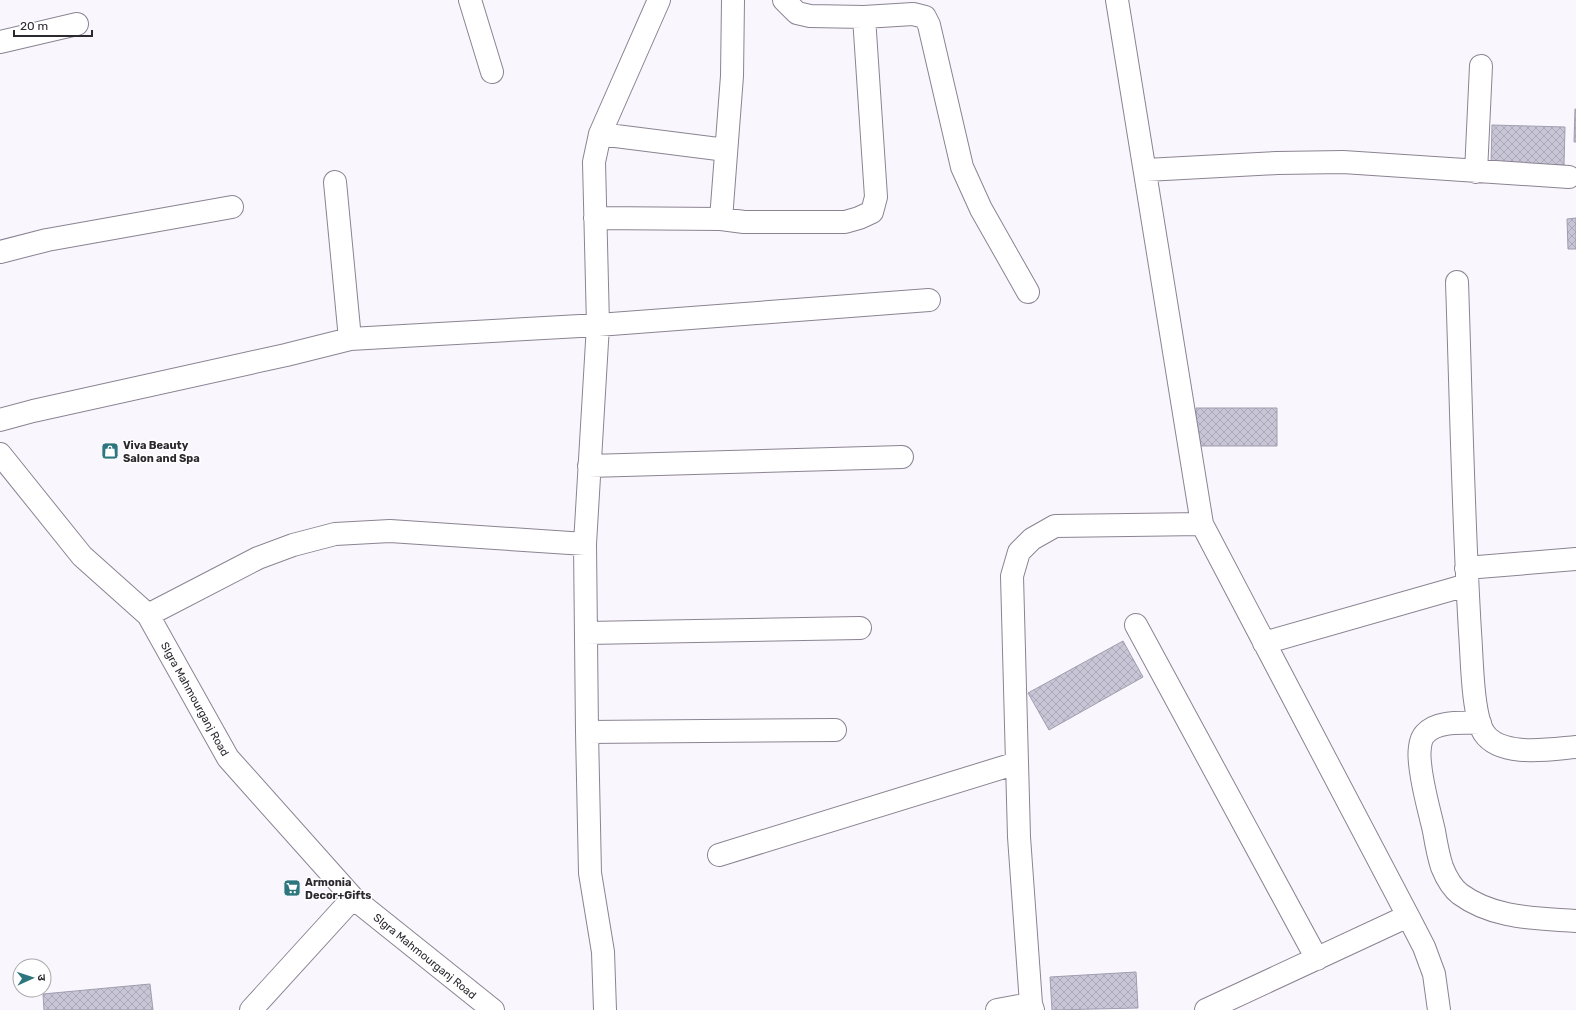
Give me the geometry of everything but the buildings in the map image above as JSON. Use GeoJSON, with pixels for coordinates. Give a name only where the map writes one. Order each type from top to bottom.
{"type":"FeatureCollection","features":[{"type":"Feature","properties":{"kind":"street"},"geometry":{"type":"LineString","coordinates":[[470,0],[492,72]]}},
{"type":"Feature","properties":{"kind":"street"},"geometry":{"type":"LineString","coordinates":[[605,1010],[603,952],[590,873],[585,544],[598,325],[594,162],[600,134],[659,0]]}},
{"type":"Feature","properties":{"kind":"street"},"geometry":{"type":"LineString","coordinates":[[721,219],[732,76],[733,0]]}},
{"type":"Feature","properties":{"kind":"street"},"geometry":{"type":"LineString","coordinates":[[784,0],[797,13],[810,16],[913,14],[928,8],[929,25],[962,167],[982,209],[1028,292]]}},
{"type":"Feature","properties":{"kind":"street"},"geometry":{"type":"LineString","coordinates":[[1117,0],[1146,170],[1202,524],[1424,947],[1434,974],[1439,1010]]}},
{"type":"Feature","properties":{"kind":"street"},"geometry":{"type":"LineString","coordinates":[[595,218],[721,219],[744,222],[845,222],[872,212],[876,197],[864,16]]}},
{"type":"Feature","properties":{"kind":"street"},"geometry":{"type":"LineString","coordinates":[[0,42],[77,24]]}},
{"type":"Feature","properties":{"kind":"street"},"geometry":{"type":"LineString","coordinates":[[1476,172],[1481,66]]}},
{"type":"Feature","properties":{"kind":"street"},"geometry":{"type":"LineString","coordinates":[[600,134],[726,150]]}},
{"type":"Feature","properties":{"kind":"street"},"geometry":{"type":"LineString","coordinates":[[1146,170],[1278,163],[1343,162],[1569,177]]}},
{"type":"Feature","properties":{"kind":"street"},"geometry":{"type":"LineString","coordinates":[[335,182],[350,339]]}},
{"type":"Feature","properties":{"kind":"street"},"geometry":{"type":"LineString","coordinates":[[0,252],[47,240],[232,207]]}},
{"type":"Feature","properties":{"kind":"street"},"geometry":{"type":"LineString","coordinates":[[1457,282],[1467,576],[1473,678],[1480,723],[1485,734],[1495,743],[1506,748],[1534,750],[1576,747]]}},
{"type":"Feature","properties":{"kind":"street"},"geometry":{"type":"LineString","coordinates":[[0,420],[33,411],[286,355],[350,339],[598,325],[929,300]]}},
{"type":"Feature","properties":{"kind":"street","name":"SIgra Mahmourganj Road"},"geometry":{"type":"LineString","coordinates":[[0,454],[82,556],[148,615],[228,758],[353,898],[493,1010]]}},
{"type":"Feature","properties":{"kind":"street"},"geometry":{"type":"LineString","coordinates":[[590,466],[902,457]]}},
{"type":"Feature","properties":{"kind":"street"},"geometry":{"type":"LineString","coordinates":[[997,1010],[1032,1007],[1019,837],[1012,576],[1019,552],[1032,539],[1055,526],[1202,524]]}},
{"type":"Feature","properties":{"kind":"street"},"geometry":{"type":"LineString","coordinates":[[148,615],[258,558],[293,545],[335,534],[390,531],[585,544]]}},
{"type":"Feature","properties":{"kind":"street"},"geometry":{"type":"LineString","coordinates":[[1264,643],[1467,576],[1576,559]]}},
{"type":"Feature","properties":{"kind":"street"},"geometry":{"type":"LineString","coordinates":[[1136,625],[1317,959]]}},
{"type":"Feature","properties":{"kind":"street"},"geometry":{"type":"LineString","coordinates":[[587,633],[860,628]]}},
{"type":"Feature","properties":{"kind":"street"},"geometry":{"type":"LineString","coordinates":[[1480,723],[1450,724],[1431,728],[1424,735],[1420,746],[1420,763],[1430,815],[1442,866],[1449,882],[1459,893],[1475,904],[1496,913],[1517,917],[1576,922]]}},
{"type":"Feature","properties":{"kind":"street"},"geometry":{"type":"LineString","coordinates":[[588,732],[835,730]]}},
{"type":"Feature","properties":{"kind":"street"},"geometry":{"type":"LineString","coordinates":[[720,855],[1017,763]]}},
{"type":"Feature","properties":{"kind":"street"},"geometry":{"type":"LineString","coordinates":[[251,1010],[353,898]]}},
{"type":"Feature","properties":{"kind":"street"},"geometry":{"type":"LineString","coordinates":[[1206,1010],[1408,916]]}},
{"type":"Feature","properties":{"kind":"place","name":"Viva Beauty Salon and Spa"},"geometry":{"type":"Point","coordinates":[110,451]}},
{"type":"Feature","properties":{"kind":"place","name":"Armonia Decor+Gifts"},"geometry":{"type":"Point","coordinates":[292,888]}}]}
